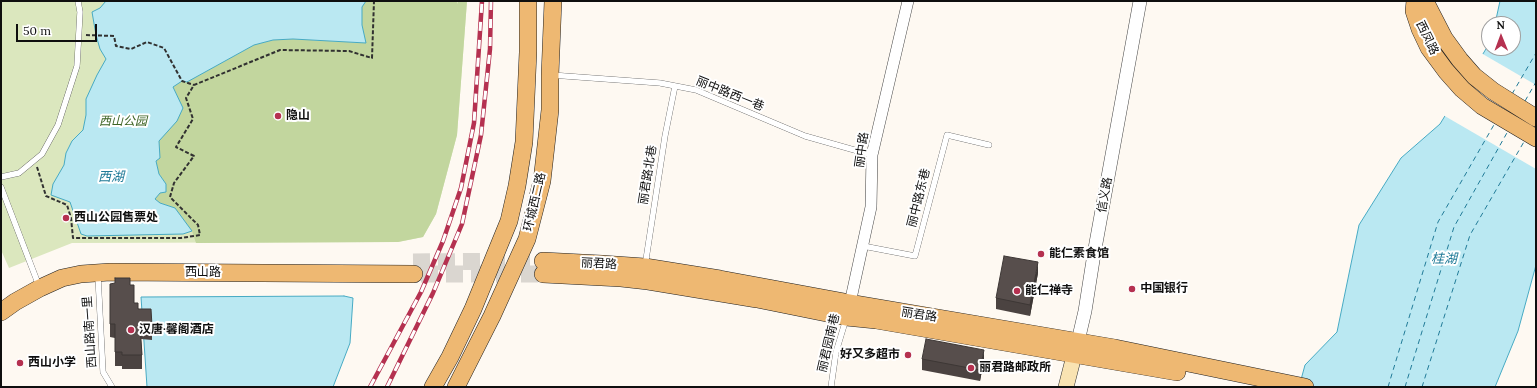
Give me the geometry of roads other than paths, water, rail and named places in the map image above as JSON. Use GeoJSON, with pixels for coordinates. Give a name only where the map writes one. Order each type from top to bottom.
{"type":"FeatureCollection","features":[{"type":"Feature","properties":{"kind":"main road","name":"环城西二路"},"geometry":{"type":"LineString","coordinates":[[433,387],[450,357],[473,309],[509,222],[517,186],[524,142],[528,52],[528,1]]}},
{"type":"Feature","properties":{"kind":"main road","name":"环城西二路"},"geometry":{"type":"LineString","coordinates":[[457,386],[492,316],[527,239],[542,181],[550,110],[553,1]]}},
{"type":"Feature","properties":{"kind":"main road","name":"西凤路"},"geometry":{"type":"LineString","coordinates":[[1415,1],[1414,11],[1420,29],[1429,48],[1446,71],[1482,106],[1536,138]]}},
{"type":"Feature","properties":{"kind":"main road","name":"西凤路"},"geometry":{"type":"LineString","coordinates":[[1423,1],[1428,7],[1444,38],[1474,76],[1493,91],[1536,118]]}},
{"type":"Feature","properties":{"kind":"main road","name":"西山路"},"geometry":{"type":"LineString","coordinates":[[1,300],[81,262],[414,268],[117,272],[81,274],[38,283],[1,312]]}},
{"type":"Feature","properties":{"kind":"main road","name":"丽君路"},"geometry":{"type":"LineString","coordinates":[[848,310],[720,279],[645,268],[602,264],[543,268],[648,281],[757,299],[848,310],[1298,385]]}},
{"type":"Feature","properties":{"kind":"main road","name":"丽君路"},"geometry":{"type":"LineString","coordinates":[[1076,348],[1256,387]]}},
{"type":"Feature","properties":{"kind":"main road","name":"信义路"},"geometry":{"type":"LineString","coordinates":[[1066,387],[1076,348]]}},
{"type":"Feature","properties":{"kind":"street","name":"丽中路"},"geometry":{"type":"LineString","coordinates":[[848,310],[871,207],[872,155],[908,1]]}},
{"type":"Feature","properties":{"kind":"street","name":"信义路"},"geometry":{"type":"LineString","coordinates":[[1076,348],[1085,311],[1140,1]]}},
{"type":"Feature","properties":{"kind":"lane"},"geometry":{"type":"LineString","coordinates":[[1,178],[19,173],[42,154],[58,125],[77,66],[80,12],[78,1]]}},
{"type":"Feature","properties":{"kind":"lane","name":"丽中路西一巷"},"geometry":{"type":"LineString","coordinates":[[550,75],[660,83],[696,90],[805,136],[872,155]]}},
{"type":"Feature","properties":{"kind":"lane","name":"丽君路北巷"},"geometry":{"type":"LineString","coordinates":[[645,268],[665,136],[675,86]]}},
{"type":"Feature","properties":{"kind":"lane","name":"丽中路东巷"},"geometry":{"type":"LineString","coordinates":[[863,246],[915,256],[946,135],[989,145]]}},
{"type":"Feature","properties":{"kind":"lane"},"geometry":{"type":"LineString","coordinates":[[1,187],[38,283]]}},
{"type":"Feature","properties":{"kind":"lane","name":"西山路南一里"},"geometry":{"type":"LineString","coordinates":[[97,273],[102,372],[112,387]]}},
{"type":"Feature","properties":{"kind":"lane","name":"丽君园南巷"},"geometry":{"type":"LineString","coordinates":[[831,387],[836,352],[848,310]]}},
{"type":"Feature","properties":{"kind":"water","name":"西湖"},"geometry":{"type":"Polygon","coordinates":[[[106,1],[366,1],[362,7],[362,25],[366,43],[293,39],[273,40],[254,45],[187,82],[182,81],[173,87],[183,108],[177,121],[159,141],[160,158],[156,161],[159,174],[166,184],[166,192],[160,193],[155,199],[160,203],[175,208],[192,231],[183,234],[87,236],[81,234],[70,202],[51,195],[53,184],[64,165],[66,153],[72,141],[83,130],[86,115],[86,99],[106,59],[100,49],[92,12],[100,8],[106,1]]]}},
{"type":"Feature","properties":{"kind":"water","name":"桂湖"},"geometry":{"type":"Polygon","coordinates":[[[1500,1],[1536,1],[1536,265],[1518,331],[1495,387],[1299,387],[1305,365],[1337,332],[1359,225],[1401,158],[1440,124],[1482,56],[1521,56],[1521,16],[1497,16],[1500,1]]]}},
{"type":"Feature","properties":{"kind":"water"},"geometry":{"type":"Polygon","coordinates":[[[344,296],[353,298],[350,343],[333,387],[147,387],[141,297],[344,296]]]}},
{"type":"Feature","properties":{"kind":"tunnel"},"geometry":{"type":"LineString","coordinates":[[413,262],[543,261]]}},
{"type":"Feature","properties":{"kind":"tunnel"},"geometry":{"type":"LineString","coordinates":[[421,274],[543,274]]}},
{"type":"Feature","properties":{"kind":"railway"},"geometry":{"type":"LineString","coordinates":[[370,387],[421,292],[443,241],[461,188],[474,123],[482,1]]}},
{"type":"Feature","properties":{"kind":"railway"},"geometry":{"type":"LineString","coordinates":[[387,387],[433,293],[462,224],[481,135],[490,49],[491,1]]}},
{"type":"Feature","properties":{"kind":"place","name":"隐山"},"geometry":{"type":"Point","coordinates":[278,116]}},
{"type":"Feature","properties":{"kind":"place","name":"西山公园售票处"},"geometry":{"type":"Point","coordinates":[66,218]}},
{"type":"Feature","properties":{"kind":"place","name":"能仁素食馆"},"geometry":{"type":"Point","coordinates":[1041,254]}},
{"type":"Feature","properties":{"kind":"place","name":"中国银行"},"geometry":{"type":"Point","coordinates":[1132,289]}},
{"type":"Feature","properties":{"kind":"place","name":"能仁禅寺"},"geometry":{"type":"Point","coordinates":[1017,291]}},
{"type":"Feature","properties":{"kind":"place","name":"汉唐·馨阁酒店"},"geometry":{"type":"Point","coordinates":[131,330]}},
{"type":"Feature","properties":{"kind":"place","name":"好又多超市"},"geometry":{"type":"Point","coordinates":[908,355]}},
{"type":"Feature","properties":{"kind":"place","name":"西山小学"},"geometry":{"type":"Point","coordinates":[20,363]}},
{"type":"Feature","properties":{"kind":"place","name":"丽君路邮政所"},"geometry":{"type":"Point","coordinates":[971,368]}},
{"type":"Feature","properties":{"kind":"park label","name":"西山公园"},"geometry":{"type":"Point","coordinates":[123,122]}}]}
